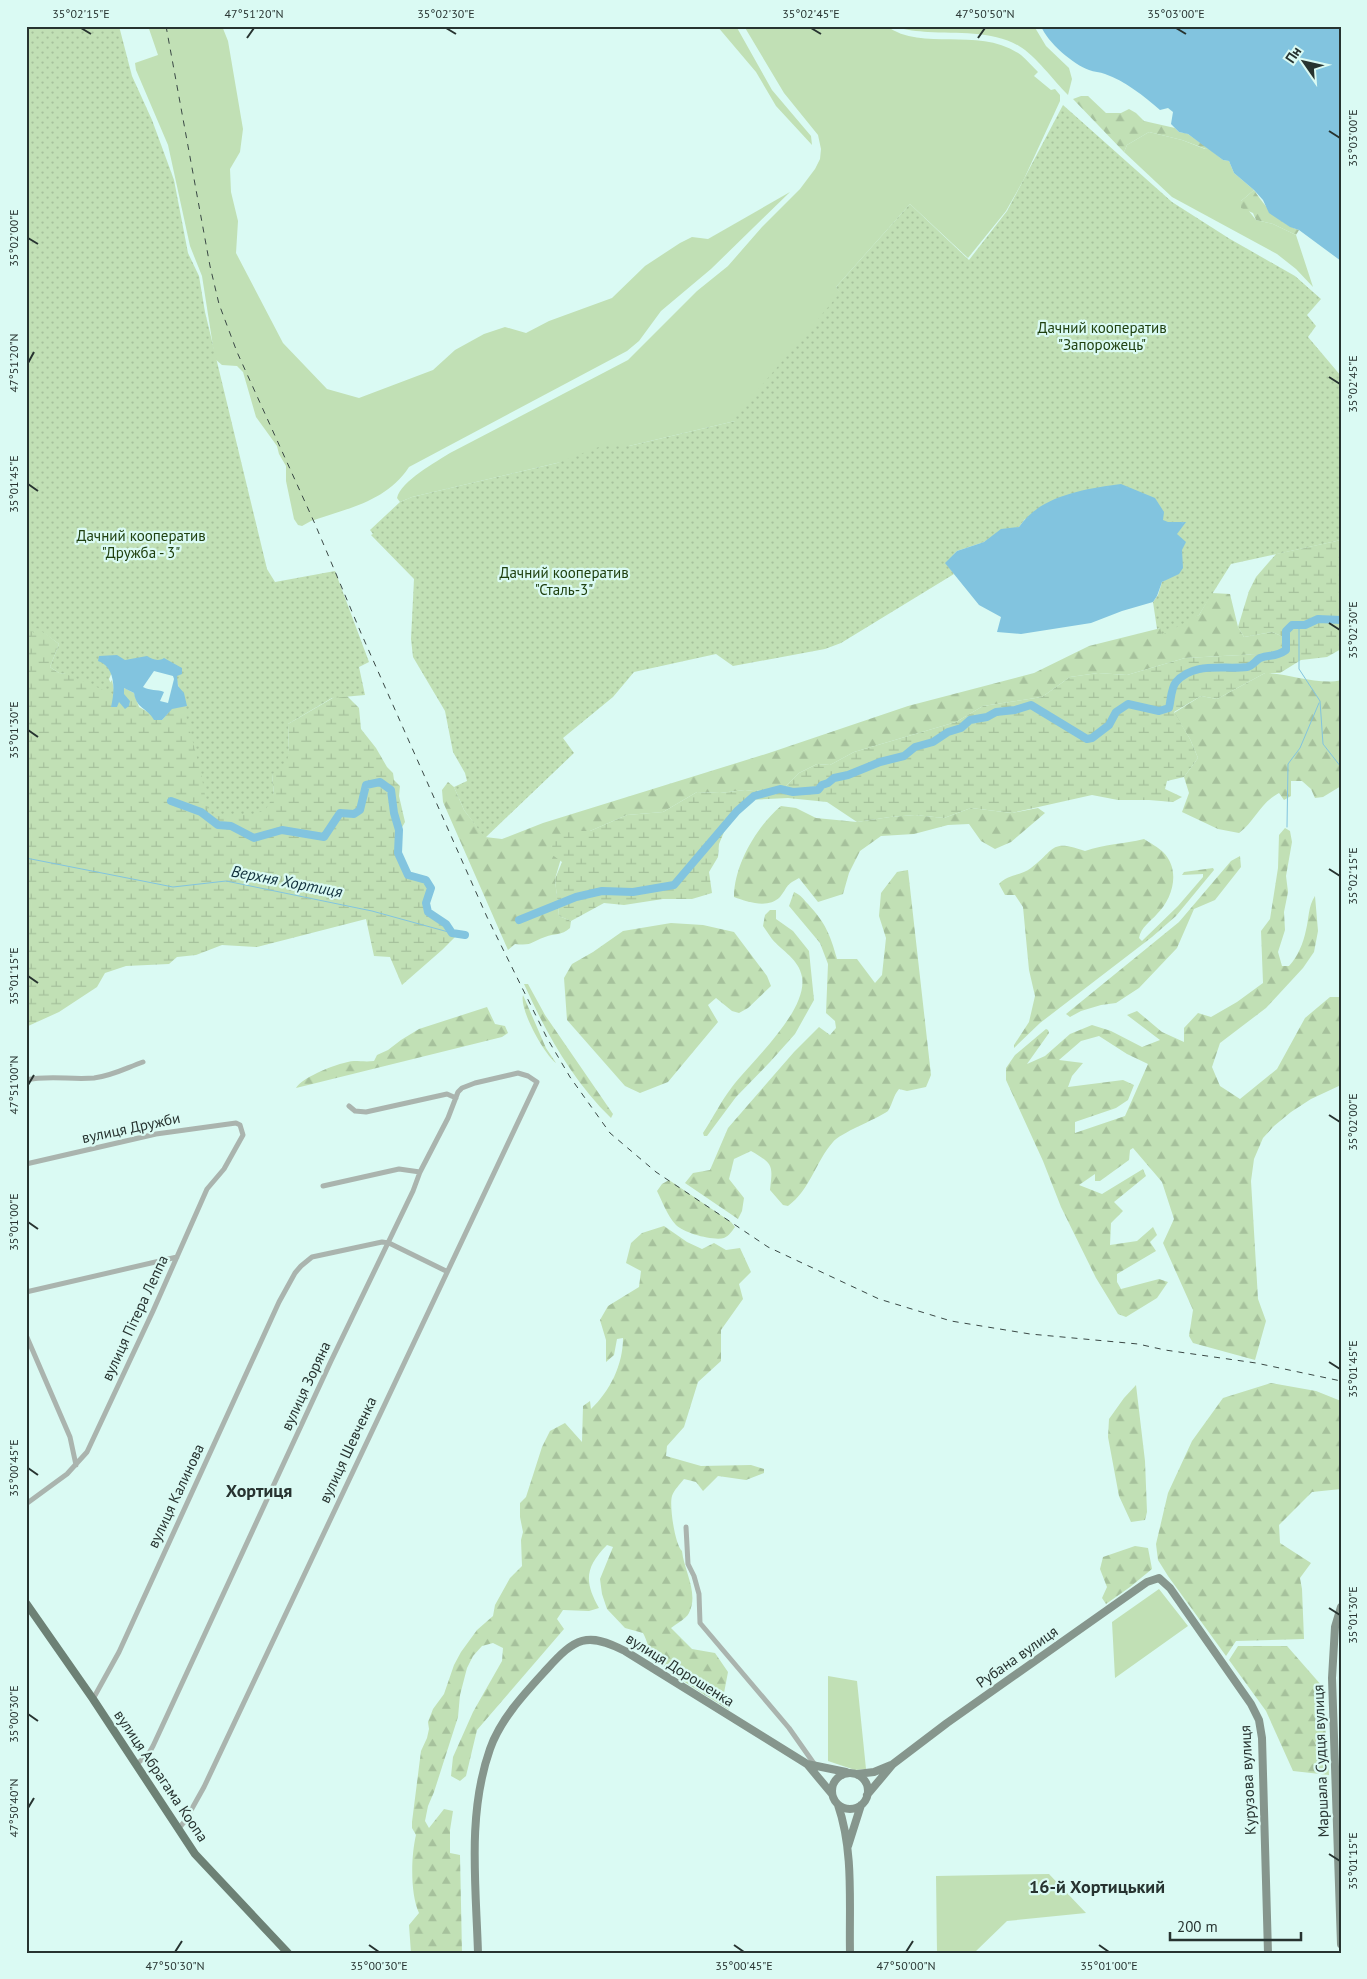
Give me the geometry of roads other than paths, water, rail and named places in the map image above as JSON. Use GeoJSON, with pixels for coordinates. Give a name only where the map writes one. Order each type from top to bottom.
{"type":"FeatureCollection","features":[{"type":"Feature","properties":{"kind":"main road","name":"вулиця Абрагама Коопа"},"geometry":{"type":"LineString","coordinates":[[26,1603],[137,1764],[195,1854],[288,1953]]}},
{"type":"Feature","properties":{"kind":"street"},"geometry":{"type":"LineString","coordinates":[[26,1080],[51,1077],[76,1079],[101,1077],[115,1074],[143,1062]]}},
{"type":"Feature","properties":{"kind":"street","name":"вулиця Зоряна"},"geometry":{"type":"LineString","coordinates":[[137,1764],[153,1746],[331,1361],[460,1090],[468,1085],[518,1073],[528,1076],[537,1082]]}},
{"type":"Feature","properties":{"kind":"street","name":"вулиця Шевченка"},"geometry":{"type":"LineString","coordinates":[[178,1828],[195,1805],[208,1778],[312,1561],[337,1502],[446,1271],[537,1082]]}},
{"type":"Feature","properties":{"kind":"street"},"geometry":{"type":"LineString","coordinates":[[350,1106],[354,1111],[366,1112],[447,1094],[456,1098]]}},
{"type":"Feature","properties":{"kind":"street","name":"вулиця Дружби"},"geometry":{"type":"LineString","coordinates":[[26,1164],[156,1134],[236,1123],[240,1125]]}},
{"type":"Feature","properties":{"kind":"street","name":"вулиця Пітера Леппа"},"geometry":{"type":"LineString","coordinates":[[26,1504],[76,1465],[87,1452],[209,1185],[224,1168],[242,1138],[240,1125]]}},
{"type":"Feature","properties":{"kind":"street"},"geometry":{"type":"LineString","coordinates":[[323,1186],[399,1169],[420,1172]]}},
{"type":"Feature","properties":{"kind":"street","name":"вулиця Калинова"},"geometry":{"type":"LineString","coordinates":[[93,1699],[123,1643],[279,1302],[295,1273],[312,1257],[382,1242],[388,1243]]}},
{"type":"Feature","properties":{"kind":"street"},"geometry":{"type":"LineString","coordinates":[[388,1243],[446,1271]]}},
{"type":"Feature","properties":{"kind":"street"},"geometry":{"type":"LineString","coordinates":[[26,1292],[177,1256]]}},
{"type":"Feature","properties":{"kind":"street"},"geometry":{"type":"LineString","coordinates":[[26,1335],[70,1437],[76,1465]]}},
{"type":"Feature","properties":{"kind":"street"},"geometry":{"type":"LineString","coordinates":[[686,1527],[688,1564],[694,1576],[699,1594],[700,1623],[789,1728],[816,1765]]}},
{"type":"Feature","properties":{"kind":"street","name":"Рубана вулиця"},"geometry":{"type":"LineString","coordinates":[[867,1796],[893,1764],[947,1723],[1147,1582],[1159,1578]]}},
{"type":"Feature","properties":{"kind":"street","name":"Курузова вулиця"},"geometry":{"type":"LineString","coordinates":[[1159,1578],[1170,1588],[1193,1620],[1251,1704],[1258,1720],[1262,1738],[1268,1953]]}},
{"type":"Feature","properties":{"kind":"street","name":"Маршала Судця вулиця"},"geometry":{"type":"LineString","coordinates":[[1341,1607],[1335,1627],[1332,1678],[1341,1944]]}},
{"type":"Feature","properties":{"kind":"street","name":"вулиця Дорошенка"},"geometry":{"type":"LineString","coordinates":[[478,1953],[475,1831],[490,1748],[510,1713],[535,1682],[571,1645],[581,1640],[587,1639],[607,1643],[626,1651],[807,1764],[832,1794]]}},
{"type":"Feature","properties":{"kind":"street","name":"вулиця Дорошенка"},"geometry":{"type":"LineString","coordinates":[[807,1764],[853,1773]]}},
{"type":"Feature","properties":{"kind":"street","name":"Рубана вулиця"},"geometry":{"type":"LineString","coordinates":[[853,1773],[874,1772],[893,1764]]}},
{"type":"Feature","properties":{"kind":"street"},"geometry":{"type":"LineString","coordinates":[[847,1849],[861,1805],[867,1796],[868,1788],[865,1781],[853,1773],[842,1774],[832,1786],[832,1794],[838,1805],[847,1849],[850,1953]]}},
{"type":"Feature","properties":{"kind":"street"},"geometry":{"type":"LineString","coordinates":[[838,1805],[850,1809],[861,1805]]}},
{"type":"Feature","properties":{"kind":"water"},"geometry":{"type":"Polygon","coordinates":[[[1041,26],[1336,26],[1341,29],[1341,261],[1299,230],[1290,227],[1269,213],[1263,200],[1234,173],[1229,161],[1223,160],[1188,134],[1179,132],[1171,124],[1173,112],[1168,108],[1160,110],[1141,94],[1120,81],[1103,73],[1089,70],[1076,63],[1055,46],[1041,26]]]}},
{"type":"Feature","properties":{"kind":"water"},"geometry":{"type":"Polygon","coordinates":[[[1121,484],[1155,498],[1164,512],[1163,520],[1168,522],[1186,522],[1177,534],[1186,542],[1182,550],[1183,568],[1179,574],[1162,582],[1153,602],[1091,623],[1021,634],[997,632],[1001,617],[979,605],[945,563],[957,551],[984,542],[1001,529],[1019,527],[1039,507],[1051,501],[1079,491],[1121,484]]]}},
{"type":"Feature","properties":{"kind":"water"},"geometry":{"type":"Polygon","coordinates":[[[117,655],[125,660],[147,656],[157,660],[164,658],[182,668],[182,674],[177,676],[178,686],[184,693],[187,706],[172,709],[162,720],[154,720],[137,703],[134,693],[124,688],[124,694],[130,701],[129,706],[125,709],[119,702],[117,707],[111,707],[113,680],[108,668],[98,661],[99,656],[117,655]],[[154,671],[143,687],[164,692],[160,701],[168,703],[174,679],[173,676],[154,671]]]}},
{"type":"Feature","properties":{"kind":"waterway","name":"Верхня Хортиця"},"geometry":{"type":"LineString","coordinates":[[519,920],[576,897],[602,891],[633,892],[674,885],[737,811],[754,796],[780,789],[793,792],[818,790],[822,785],[834,778],[904,756],[915,747],[933,742],[948,732],[961,728],[970,720],[987,717],[996,712],[1015,710],[1031,705],[1087,739],[1092,738],[1109,725],[1116,712],[1128,704],[1159,711],[1169,708],[1174,685],[1183,675],[1191,671],[1210,668],[1238,668],[1252,665],[1260,658],[1279,654],[1286,650],[1286,631],[1292,625],[1305,625],[1318,619],[1341,620]]}},
{"type":"Feature","properties":{"kind":"waterway"},"geometry":{"type":"LineString","coordinates":[[1299,625],[1299,669],[1320,701],[1323,744],[1341,767]]}},
{"type":"Feature","properties":{"kind":"waterway"},"geometry":{"type":"LineString","coordinates":[[1287,827],[1288,764],[1300,748],[1319,703]]}},
{"type":"Feature","properties":{"kind":"waterway","name":"Верхня Хортиця"},"geometry":{"type":"LineString","coordinates":[[171,801],[201,812],[218,825],[231,826],[254,838],[282,830],[324,837],[340,813],[354,814],[360,810],[366,785],[380,782],[391,790],[394,813],[399,830],[398,853],[408,875],[426,880],[431,888],[426,903],[428,912],[446,924],[452,933],[465,935]]}},
{"type":"Feature","properties":{"kind":"waterway","name":"Верхня Хортиця"},"geometry":{"type":"LineString","coordinates":[[26,858],[173,887],[226,881],[372,911],[452,933]]}},
{"type":"Feature","properties":{"kind":"railway"},"geometry":{"type":"LineString","coordinates":[[166,26],[210,266],[219,304],[237,352],[315,524],[361,633],[487,917],[547,1038],[570,1077],[610,1133],[656,1172],[768,1247],[879,1299],[951,1321],[1030,1334],[1138,1344],[1165,1350],[1256,1363],[1341,1381]]}},
{"type":"Feature","properties":{"kind":"district","name":"Хортиця"},"geometry":{"type":"Point","coordinates":[259,1491]}},
{"type":"Feature","properties":{"kind":"district","name":"16-й Хортицький"},"geometry":{"type":"Point","coordinates":[1097,1887]}},
{"type":"Feature","properties":{"kind":"park label","name":"Дачний кооператив \"Запорожець\""},"geometry":{"type":"Point","coordinates":[1102,336]}},
{"type":"Feature","properties":{"kind":"park label","name":"Дачний кооператив \"Дружба - 3\""},"geometry":{"type":"Point","coordinates":[141,544]}},
{"type":"Feature","properties":{"kind":"park label","name":"Дачний кооператив \"Сталь-3\""},"geometry":{"type":"Point","coordinates":[564,582]}}]}
